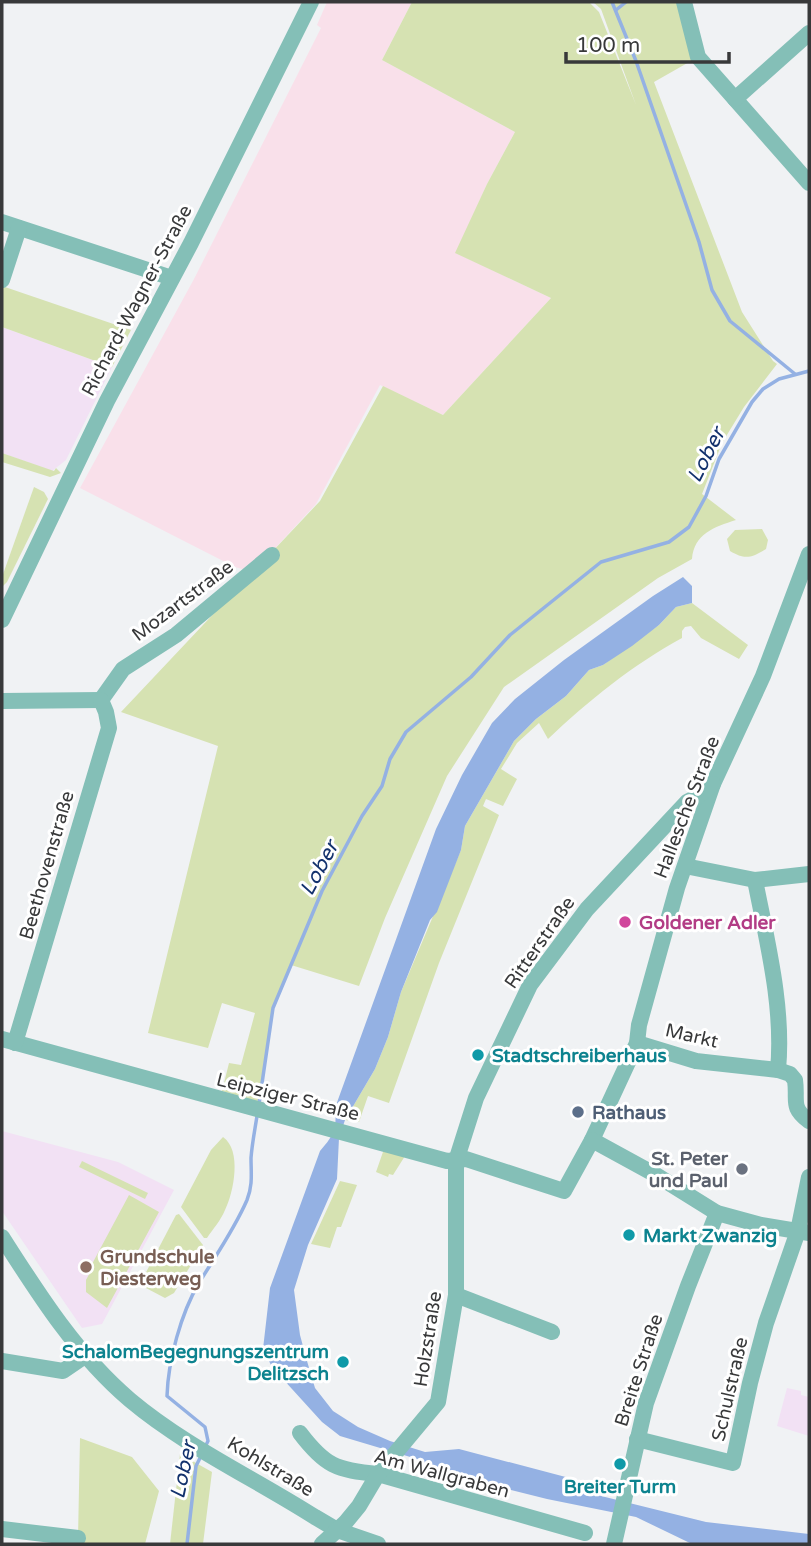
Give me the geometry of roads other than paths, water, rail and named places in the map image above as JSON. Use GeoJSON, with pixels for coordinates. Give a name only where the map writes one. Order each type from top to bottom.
{"type":"FeatureCollection","features":[{"type":"Feature","properties":{"kind":"street","name":"Richard-Wagner-Straße"},"geometry":{"type":"LineString","coordinates":[[2,620],[107,401],[311,2]]}},
{"type":"Feature","properties":{"kind":"street"},"geometry":{"type":"LineString","coordinates":[[684,2],[698,57],[809,183]]}},
{"type":"Feature","properties":{"kind":"street"},"geometry":{"type":"LineString","coordinates":[[735,99],[809,33]]}},
{"type":"Feature","properties":{"kind":"street"},"geometry":{"type":"LineString","coordinates":[[2,222],[172,278]]}},
{"type":"Feature","properties":{"kind":"street"},"geometry":{"type":"LineString","coordinates":[[2,280],[19,228]]}},
{"type":"Feature","properties":{"kind":"street","name":"Hallesche Straße"},"geometry":{"type":"LineString","coordinates":[[637,1043],[639,1026],[685,866],[713,785],[763,676],[809,554]]}},
{"type":"Feature","properties":{"kind":"street","name":"Mozartstraße"},"geometry":{"type":"LineString","coordinates":[[100,700],[124,669],[176,635],[272,555]]}},
{"type":"Feature","properties":{"kind":"street"},"geometry":{"type":"LineString","coordinates":[[2,701],[100,700]]}},
{"type":"Feature","properties":{"kind":"street","name":"Beethovenstraße"},"geometry":{"type":"LineString","coordinates":[[9,1041],[109,728],[100,700]]}},
{"type":"Feature","properties":{"kind":"street","name":"Ritterstraße"},"geometry":{"type":"LineString","coordinates":[[456,1161],[476,1098],[530,985],[587,909],[687,802],[713,785]]}},
{"type":"Feature","properties":{"kind":"street"},"geometry":{"type":"LineString","coordinates":[[685,866],[755,880],[809,874]]}},
{"type":"Feature","properties":{"kind":"street"},"geometry":{"type":"LineString","coordinates":[[755,880],[777,1009],[780,1043],[778,1070],[790,1074],[795,1080],[795,1107],[798,1113],[809,1121]]}},
{"type":"Feature","properties":{"kind":"street","name":"Leipziger Straße"},"geometry":{"type":"LineString","coordinates":[[9,1041],[447,1161],[466,1160],[564,1191]]}},
{"type":"Feature","properties":{"kind":"street","name":"Markt"},"geometry":{"type":"LineString","coordinates":[[564,1191],[592,1140],[637,1043],[696,1060],[778,1070]]}},
{"type":"Feature","properties":{"kind":"street"},"geometry":{"type":"LineString","coordinates":[[592,1140],[717,1213],[761,1225],[803,1232]]}},
{"type":"Feature","properties":{"kind":"street","name":"Holzstraße"},"geometry":{"type":"LineString","coordinates":[[321,1544],[359,1506],[378,1474],[438,1402],[456,1295],[456,1161]]}},
{"type":"Feature","properties":{"kind":"street","name":"Schulstraße"},"geometry":{"type":"LineString","coordinates":[[637,1439],[733,1463],[766,1323],[803,1232],[809,1177]]}},
{"type":"Feature","properties":{"kind":"street","name":"Breite Straße"},"geometry":{"type":"LineString","coordinates":[[614,1544],[637,1439],[659,1364],[717,1213]]}},
{"type":"Feature","properties":{"kind":"street","name":"Kohlstraße"},"geometry":{"type":"LineString","coordinates":[[2,1237],[85,1356],[130,1399],[172,1432],[337,1530],[378,1544]]}},
{"type":"Feature","properties":{"kind":"street"},"geometry":{"type":"LineString","coordinates":[[456,1295],[552,1332]]}},
{"type":"Feature","properties":{"kind":"street"},"geometry":{"type":"LineString","coordinates":[[2,1361],[63,1371],[85,1356]]}},
{"type":"Feature","properties":{"kind":"street","name":"Am Wallgraben"},"geometry":{"type":"LineString","coordinates":[[300,1433],[320,1458],[331,1464],[357,1472],[378,1474],[419,1488],[585,1533]]}},
{"type":"Feature","properties":{"kind":"street"},"geometry":{"type":"LineString","coordinates":[[2,1529],[78,1538]]}},
{"type":"Feature","properties":{"kind":"water"},"geometry":{"type":"Polygon","coordinates":[[[683,577],[692,586],[692,603],[676,607],[659,625],[632,646],[603,665],[589,670],[566,696],[536,719],[514,741],[465,826],[461,850],[401,992],[375,1069],[345,1120],[339,1138],[337,1179],[308,1245],[294,1290],[300,1335],[315,1388],[333,1411],[358,1427],[425,1452],[459,1449],[577,1480],[585,1492],[706,1522],[809,1534],[809,1544],[692,1544],[636,1517],[547,1499],[442,1473],[417,1459],[340,1436],[322,1422],[272,1367],[263,1349],[270,1288],[320,1151],[334,1131],[335,1108],[436,829],[462,775],[492,723],[515,699],[564,660],[683,577]]]}},
{"type":"Feature","properties":{"kind":"waterway"},"geometry":{"type":"LineString","coordinates":[[612,2],[636,61],[699,242],[712,290],[730,321],[795,374]]}},
{"type":"Feature","properties":{"kind":"waterway"},"geometry":{"type":"LineString","coordinates":[[616,10],[626,2]]}},
{"type":"Feature","properties":{"kind":"waterway","name":"Lober"},"geometry":{"type":"LineString","coordinates":[[259,1104],[273,1008],[322,891],[362,816],[382,786],[390,759],[406,732],[471,677],[510,635],[601,562],[669,542],[689,527],[706,496],[719,459],[752,402],[763,389],[779,379],[809,371]]}},
{"type":"Feature","properties":{"kind":"waterway","name":"Lober"},"geometry":{"type":"LineString","coordinates":[[205,1447],[208,1441],[205,1427],[167,1396],[170,1368],[181,1323],[192,1295],[231,1232],[249,1195],[251,1153],[257,1116]]}},
{"type":"Feature","properties":{"kind":"waterway","name":"Lober"},"geometry":{"type":"LineString","coordinates":[[187,1544],[196,1466],[202,1454]]}},
{"type":"Feature","properties":{"kind":"place","name":"Goldener Adler"},"geometry":{"type":"Point","coordinates":[625,922]}},
{"type":"Feature","properties":{"kind":"place","name":"Stadtschreiberhaus"},"geometry":{"type":"Point","coordinates":[478,1055]}},
{"type":"Feature","properties":{"kind":"place","name":"Rathaus"},"geometry":{"type":"Point","coordinates":[578,1112]}},
{"type":"Feature","properties":{"kind":"place","name":"St. Peter und Paul"},"geometry":{"type":"Point","coordinates":[742,1169]}},
{"type":"Feature","properties":{"kind":"place","name":"Markt Zwanzig"},"geometry":{"type":"Point","coordinates":[629,1235]}},
{"type":"Feature","properties":{"kind":"place","name":"Grundschule Diesterweg"},"geometry":{"type":"Point","coordinates":[86,1267]}},
{"type":"Feature","properties":{"kind":"place","name":"SchalomBegegnungszentrum Delitzsch"},"geometry":{"type":"Point","coordinates":[343,1362]}},
{"type":"Feature","properties":{"kind":"place","name":"Breiter Turm"},"geometry":{"type":"Point","coordinates":[620,1464]}}]}
